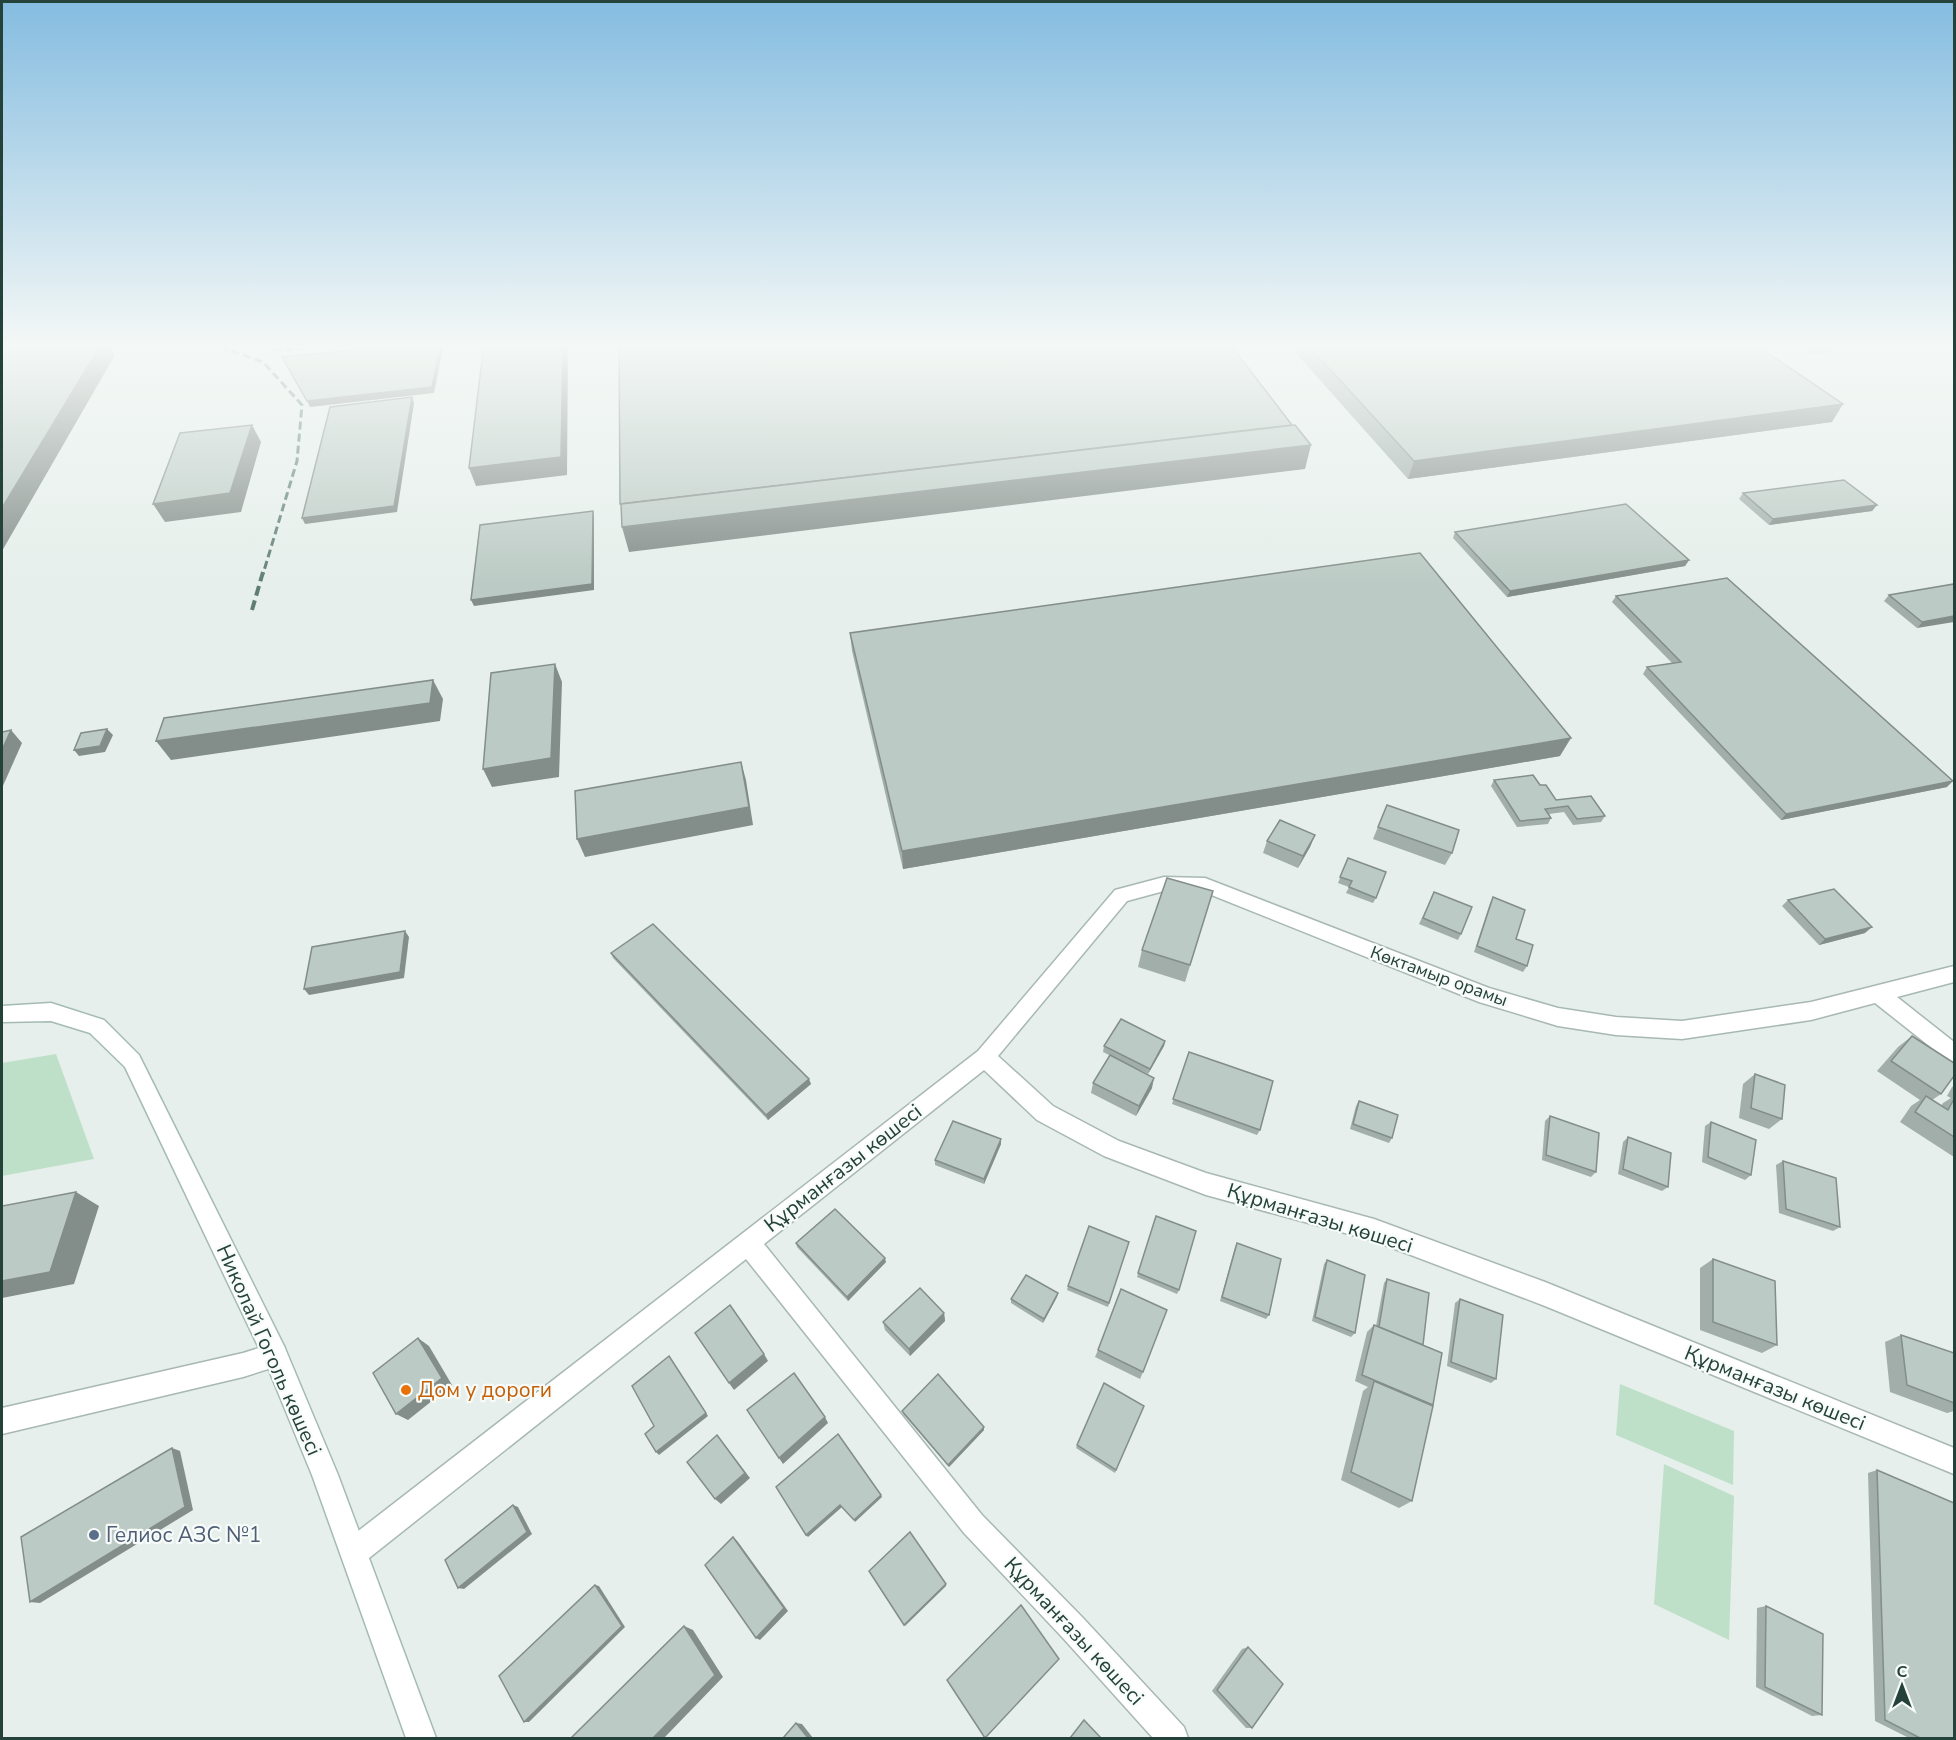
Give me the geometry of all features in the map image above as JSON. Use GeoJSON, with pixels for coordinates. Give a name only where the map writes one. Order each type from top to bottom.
{"type":"FeatureCollection","features":[{"type":"Feature","properties":{"kind":"street","name":"Көктамыр орамы"},"geometry":{"type":"LineString","coordinates":[[985,1057],[1121,895],[1164,884],[1205,885],[1486,996],[1558,1017],[1616,1026],[1682,1030],[1811,1011],[1954,974]]}},
{"type":"Feature","properties":{"kind":"street"},"geometry":{"type":"LineString","coordinates":[[1877,993],[1954,1054]]}},
{"type":"Feature","properties":{"kind":"street","name":"Николай Гоголь көшесі"},"geometry":{"type":"LineString","coordinates":[[2,1014],[51,1012],[97,1026],[132,1061],[275,1355],[354,1552],[421,1738]]}},
{"type":"Feature","properties":{"kind":"street","name":"Құрманғазы көшесі"},"geometry":{"type":"LineString","coordinates":[[354,1552],[985,1057],[1045,1113],[1112,1149],[1206,1184],[1374,1230],[1545,1294],[1954,1461]]}},
{"type":"Feature","properties":{"kind":"street","name":"Құрманғазы көшесі"},"geometry":{"type":"LineString","coordinates":[[748,1244],[973,1524],[1073,1628],[1173,1738]]}},
{"type":"Feature","properties":{"kind":"street"},"geometry":{"type":"LineString","coordinates":[[2,1421],[243,1365],[275,1355]]}},
{"type":"Feature","properties":{"kind":"green space"},"geometry":{"type":"Polygon","coordinates":[[[56,1054],[94,1159],[2,1176],[2,1063],[56,1054]]]}},
{"type":"Feature","properties":{"kind":"green space"},"geometry":{"type":"Polygon","coordinates":[[[1620,1384],[1734,1431],[1733,1485],[1616,1435],[1620,1384]]]}},
{"type":"Feature","properties":{"kind":"green space"},"geometry":{"type":"Polygon","coordinates":[[[1664,1464],[1734,1496],[1729,1640],[1654,1604],[1664,1464]]]}},
{"type":"Feature","properties":{"kind":"building"},"geometry":{"type":"Polygon","coordinates":[[[2,424],[53,424],[2,508],[2,424]]]}},
{"type":"Feature","properties":{"kind":"building"},"geometry":{"type":"Polygon","coordinates":[[[326,424],[408,424],[394,506],[302,518],[326,424]]]}},
{"type":"Feature","properties":{"kind":"building"},"geometry":{"type":"Polygon","coordinates":[[[474,424],[562,424],[561,457],[469,468],[474,424]]]}},
{"type":"Feature","properties":{"kind":"building"},"geometry":{"type":"Polygon","coordinates":[[[620,424],[1292,425],[620,504],[620,424]]]}},
{"type":"Feature","properties":{"kind":"building"},"geometry":{"type":"Polygon","coordinates":[[[1380,424],[1691,424],[1414,461],[1380,424]]]}},
{"type":"Feature","properties":{"kind":"building"},"geometry":{"type":"Polygon","coordinates":[[[252,425],[230,493],[153,504],[180,433],[252,425]]]}},
{"type":"Feature","properties":{"kind":"building"},"geometry":{"type":"Polygon","coordinates":[[[1295,425],[1311,445],[622,527],[621,504],[1295,425]]]}},
{"type":"Feature","properties":{"kind":"building"},"geometry":{"type":"Polygon","coordinates":[[[1844,480],[1877,505],[1773,519],[1743,493],[1844,480]]]}},
{"type":"Feature","properties":{"kind":"building"},"geometry":{"type":"Polygon","coordinates":[[[1626,504],[1689,560],[1510,591],[1455,532],[1626,504]]]}},
{"type":"Feature","properties":{"kind":"building"},"geometry":{"type":"Polygon","coordinates":[[[593,511],[592,584],[471,600],[480,525],[593,511]]]}},
{"type":"Feature","properties":{"kind":"building"},"geometry":{"type":"Polygon","coordinates":[[[1420,553],[1571,738],[902,851],[850,633],[1420,553]]]}},
{"type":"Feature","properties":{"kind":"building"},"geometry":{"type":"Polygon","coordinates":[[[1727,578],[1953,781],[1786,814],[1647,667],[1681,662],[1616,596],[1727,578]]]}},
{"type":"Feature","properties":{"kind":"building"},"geometry":{"type":"Polygon","coordinates":[[[1954,584],[1954,616],[1922,622],[1889,595],[1954,584]]]}},
{"type":"Feature","properties":{"kind":"building"},"geometry":{"type":"Polygon","coordinates":[[[555,664],[551,758],[483,769],[491,673],[555,664]]]}},
{"type":"Feature","properties":{"kind":"building"},"geometry":{"type":"Polygon","coordinates":[[[433,680],[430,703],[156,741],[164,718],[433,680]]]}},
{"type":"Feature","properties":{"kind":"building"},"geometry":{"type":"Polygon","coordinates":[[[107,729],[100,746],[74,750],[81,733],[107,729]]]}},
{"type":"Feature","properties":{"kind":"building"},"geometry":{"type":"Polygon","coordinates":[[[11,730],[2,750],[2,732],[11,730]]]}},
{"type":"Feature","properties":{"kind":"building"},"geometry":{"type":"Polygon","coordinates":[[[741,762],[749,807],[577,839],[575,791],[741,762]]]}},
{"type":"Feature","properties":{"kind":"building"},"geometry":{"type":"Polygon","coordinates":[[[1533,775],[1540,785],[1546,785],[1556,800],[1591,796],[1605,816],[1577,819],[1568,806],[1545,809],[1551,818],[1520,821],[1494,780],[1533,775]]]}},
{"type":"Feature","properties":{"kind":"building"},"geometry":{"type":"Polygon","coordinates":[[[1387,805],[1459,830],[1452,853],[1378,827],[1387,805]]]}},
{"type":"Feature","properties":{"kind":"building"},"geometry":{"type":"Polygon","coordinates":[[[1280,820],[1315,835],[1303,856],[1267,841],[1280,820]]]}},
{"type":"Feature","properties":{"kind":"building"},"geometry":{"type":"Polygon","coordinates":[[[1348,858],[1386,872],[1376,898],[1349,887],[1352,881],[1340,877],[1348,858]]]}},
{"type":"Feature","properties":{"kind":"building"},"geometry":{"type":"Polygon","coordinates":[[[1167,878],[1213,891],[1190,965],[1142,950],[1167,878]]]}},
{"type":"Feature","properties":{"kind":"building"},"geometry":{"type":"Polygon","coordinates":[[[1834,889],[1872,927],[1825,939],[1788,900],[1834,889]]]}},
{"type":"Feature","properties":{"kind":"building"},"geometry":{"type":"Polygon","coordinates":[[[1434,892],[1472,907],[1461,934],[1423,918],[1434,892]]]}},
{"type":"Feature","properties":{"kind":"building"},"geometry":{"type":"Polygon","coordinates":[[[1493,897],[1525,910],[1516,939],[1533,945],[1527,966],[1477,946],[1493,897]]]}},
{"type":"Feature","properties":{"kind":"building"},"geometry":{"type":"Polygon","coordinates":[[[653,924],[809,1079],[766,1115],[611,953],[653,924]]]}},
{"type":"Feature","properties":{"kind":"building"},"geometry":{"type":"Polygon","coordinates":[[[405,931],[400,972],[304,989],[312,947],[405,931]]]}},
{"type":"Feature","properties":{"kind":"building"},"geometry":{"type":"Polygon","coordinates":[[[1121,1019],[1165,1041],[1150,1069],[1104,1046],[1121,1019]]]}},
{"type":"Feature","properties":{"kind":"building"},"geometry":{"type":"Polygon","coordinates":[[[1912,1036],[1954,1063],[1954,1076],[1941,1094],[1891,1061],[1912,1036]]]}},
{"type":"Feature","properties":{"kind":"building"},"geometry":{"type":"Polygon","coordinates":[[[1189,1052],[1273,1081],[1260,1130],[1173,1099],[1189,1052]]]}},
{"type":"Feature","properties":{"kind":"building"},"geometry":{"type":"Polygon","coordinates":[[[1110,1055],[1154,1078],[1139,1106],[1093,1083],[1110,1055]]]}},
{"type":"Feature","properties":{"kind":"building"},"geometry":{"type":"Polygon","coordinates":[[[1755,1074],[1785,1085],[1782,1119],[1751,1108],[1755,1074]]]}},
{"type":"Feature","properties":{"kind":"building"},"geometry":{"type":"Polygon","coordinates":[[[1926,1096],[1948,1110],[1954,1099],[1954,1137],[1915,1112],[1926,1096]]]}},
{"type":"Feature","properties":{"kind":"building"},"geometry":{"type":"Polygon","coordinates":[[[1359,1101],[1398,1115],[1392,1138],[1353,1124],[1359,1101]]]}},
{"type":"Feature","properties":{"kind":"building"},"geometry":{"type":"Polygon","coordinates":[[[1550,1116],[1599,1133],[1596,1172],[1546,1155],[1550,1116]]]}},
{"type":"Feature","properties":{"kind":"building"},"geometry":{"type":"Polygon","coordinates":[[[953,1121],[1001,1139],[984,1179],[935,1160],[953,1121]]]}},
{"type":"Feature","properties":{"kind":"building"},"geometry":{"type":"Polygon","coordinates":[[[1711,1122],[1756,1140],[1751,1175],[1708,1157],[1711,1122]]]}},
{"type":"Feature","properties":{"kind":"building"},"geometry":{"type":"Polygon","coordinates":[[[1628,1137],[1671,1153],[1668,1187],[1623,1169],[1628,1137]]]}},
{"type":"Feature","properties":{"kind":"building"},"geometry":{"type":"Polygon","coordinates":[[[1783,1161],[1836,1178],[1840,1227],[1786,1209],[1783,1161]]]}},
{"type":"Feature","properties":{"kind":"building"},"geometry":{"type":"Polygon","coordinates":[[[76,1192],[50,1272],[2,1281],[2,1206],[76,1192]]]}},
{"type":"Feature","properties":{"kind":"building"},"geometry":{"type":"Polygon","coordinates":[[[835,1209],[885,1258],[847,1297],[796,1243],[835,1209]]]}},
{"type":"Feature","properties":{"kind":"building"},"geometry":{"type":"Polygon","coordinates":[[[1156,1216],[1196,1231],[1179,1290],[1138,1273],[1156,1216]]]}},
{"type":"Feature","properties":{"kind":"building"},"geometry":{"type":"Polygon","coordinates":[[[1089,1226],[1129,1242],[1109,1303],[1068,1286],[1089,1226]]]}},
{"type":"Feature","properties":{"kind":"building"},"geometry":{"type":"Polygon","coordinates":[[[1237,1243],[1281,1259],[1269,1315],[1222,1297],[1237,1243]]]}},
{"type":"Feature","properties":{"kind":"building"},"geometry":{"type":"Polygon","coordinates":[[[1713,1259],[1775,1281],[1777,1345],[1713,1322],[1713,1259]]]}},
{"type":"Feature","properties":{"kind":"building"},"geometry":{"type":"Polygon","coordinates":[[[1327,1260],[1365,1275],[1355,1333],[1315,1317],[1327,1260]]]}},
{"type":"Feature","properties":{"kind":"building"},"geometry":{"type":"Polygon","coordinates":[[[1026,1275],[1058,1293],[1044,1319],[1011,1299],[1026,1275]]]}},
{"type":"Feature","properties":{"kind":"building"},"geometry":{"type":"Polygon","coordinates":[[[1387,1279],[1429,1293],[1423,1345],[1379,1327],[1387,1279]]]}},
{"type":"Feature","properties":{"kind":"building"},"geometry":{"type":"Polygon","coordinates":[[[920,1288],[944,1313],[909,1349],[883,1322],[920,1288]]]}},
{"type":"Feature","properties":{"kind":"building"},"geometry":{"type":"Polygon","coordinates":[[[1121,1289],[1167,1310],[1143,1372],[1098,1350],[1121,1289]]]}},
{"type":"Feature","properties":{"kind":"building"},"geometry":{"type":"Polygon","coordinates":[[[1460,1299],[1503,1315],[1496,1379],[1451,1362],[1460,1299]]]}},
{"type":"Feature","properties":{"kind":"building"},"geometry":{"type":"Polygon","coordinates":[[[730,1305],[764,1354],[729,1383],[695,1333],[730,1305]]]}},
{"type":"Feature","properties":{"kind":"building"},"geometry":{"type":"Polygon","coordinates":[[[1374,1325],[1442,1353],[1433,1405],[1362,1375],[1374,1325]]]}},
{"type":"Feature","properties":{"kind":"building"},"geometry":{"type":"Polygon","coordinates":[[[1901,1335],[1954,1353],[1954,1403],[1907,1385],[1901,1335]]]}},
{"type":"Feature","properties":{"kind":"building"},"geometry":{"type":"Polygon","coordinates":[[[418,1338],[442,1378],[396,1414],[373,1373],[418,1338]]]}},
{"type":"Feature","properties":{"kind":"building"},"geometry":{"type":"Polygon","coordinates":[[[669,1356],[706,1413],[656,1452],[645,1434],[654,1426],[632,1386],[669,1356]]]}},
{"type":"Feature","properties":{"kind":"building"},"geometry":{"type":"Polygon","coordinates":[[[794,1373],[825,1417],[779,1458],[747,1410],[794,1373]]]}},
{"type":"Feature","properties":{"kind":"building"},"geometry":{"type":"Polygon","coordinates":[[[938,1374],[984,1427],[948,1465],[902,1411],[938,1374]]]}},
{"type":"Feature","properties":{"kind":"building"},"geometry":{"type":"Polygon","coordinates":[[[1374,1381],[1433,1406],[1412,1501],[1351,1472],[1374,1381]]]}},
{"type":"Feature","properties":{"kind":"building"},"geometry":{"type":"Polygon","coordinates":[[[1104,1383],[1144,1406],[1116,1470],[1077,1445],[1104,1383]]]}},
{"type":"Feature","properties":{"kind":"building"},"geometry":{"type":"Polygon","coordinates":[[[838,1434],[881,1495],[854,1520],[840,1505],[806,1535],[776,1487],[838,1434]]]}},
{"type":"Feature","properties":{"kind":"building"},"geometry":{"type":"Polygon","coordinates":[[[717,1435],[745,1473],[715,1499],[687,1462],[717,1435]]]}},
{"type":"Feature","properties":{"kind":"building"},"geometry":{"type":"Polygon","coordinates":[[[172,1448],[185,1507],[30,1602],[21,1537],[172,1448]]]}},
{"type":"Feature","properties":{"kind":"building"},"geometry":{"type":"Polygon","coordinates":[[[1877,1470],[1954,1503],[1954,1738],[1920,1738],[1885,1720],[1877,1470]]]}},
{"type":"Feature","properties":{"kind":"building"},"geometry":{"type":"Polygon","coordinates":[[[513,1505],[527,1532],[458,1588],[445,1560],[513,1505]]]}},
{"type":"Feature","properties":{"kind":"building"},"geometry":{"type":"Polygon","coordinates":[[[910,1532],[946,1584],[904,1625],[869,1571],[910,1532]]]}},
{"type":"Feature","properties":{"kind":"building"},"geometry":{"type":"Polygon","coordinates":[[[733,1537],[784,1608],[756,1638],[705,1565],[733,1537]]]}},
{"type":"Feature","properties":{"kind":"building"},"geometry":{"type":"Polygon","coordinates":[[[595,1585],[622,1626],[524,1722],[499,1676],[595,1585]]]}},
{"type":"Feature","properties":{"kind":"building"},"geometry":{"type":"Polygon","coordinates":[[[1021,1605],[1059,1659],[985,1738],[947,1680],[1021,1605]]]}},
{"type":"Feature","properties":{"kind":"building"},"geometry":{"type":"Polygon","coordinates":[[[1766,1606],[1823,1634],[1822,1715],[1765,1687],[1766,1606]]]}},
{"type":"Feature","properties":{"kind":"building"},"geometry":{"type":"Polygon","coordinates":[[[684,1626],[715,1675],[653,1738],[571,1738],[684,1626]]]}},
{"type":"Feature","properties":{"kind":"building"},"geometry":{"type":"Polygon","coordinates":[[[1248,1647],[1283,1684],[1252,1728],[1217,1690],[1248,1647]]]}},
{"type":"Feature","properties":{"kind":"building"},"geometry":{"type":"Polygon","coordinates":[[[1084,1720],[1101,1738],[1070,1738],[1084,1720]]]}},
{"type":"Feature","properties":{"kind":"building"},"geometry":{"type":"Polygon","coordinates":[[[796,1723],[808,1738],[783,1738],[796,1723]]]}},
{"type":"Feature","properties":{"kind":"railway"},"geometry":{"type":"LineString","coordinates":[[263,574],[297,461],[300,424]]}},
{"type":"Feature","properties":{"kind":"railway"},"geometry":{"type":"LineString","coordinates":[[252,610],[263,572]]}},
{"type":"Feature","properties":{"kind":"place","name":"Дом у дороги"},"geometry":{"type":"Point","coordinates":[406,1390]}},
{"type":"Feature","properties":{"kind":"place","name":"Гелиос АЗС №1"},"geometry":{"type":"Point","coordinates":[94,1535]}}]}
